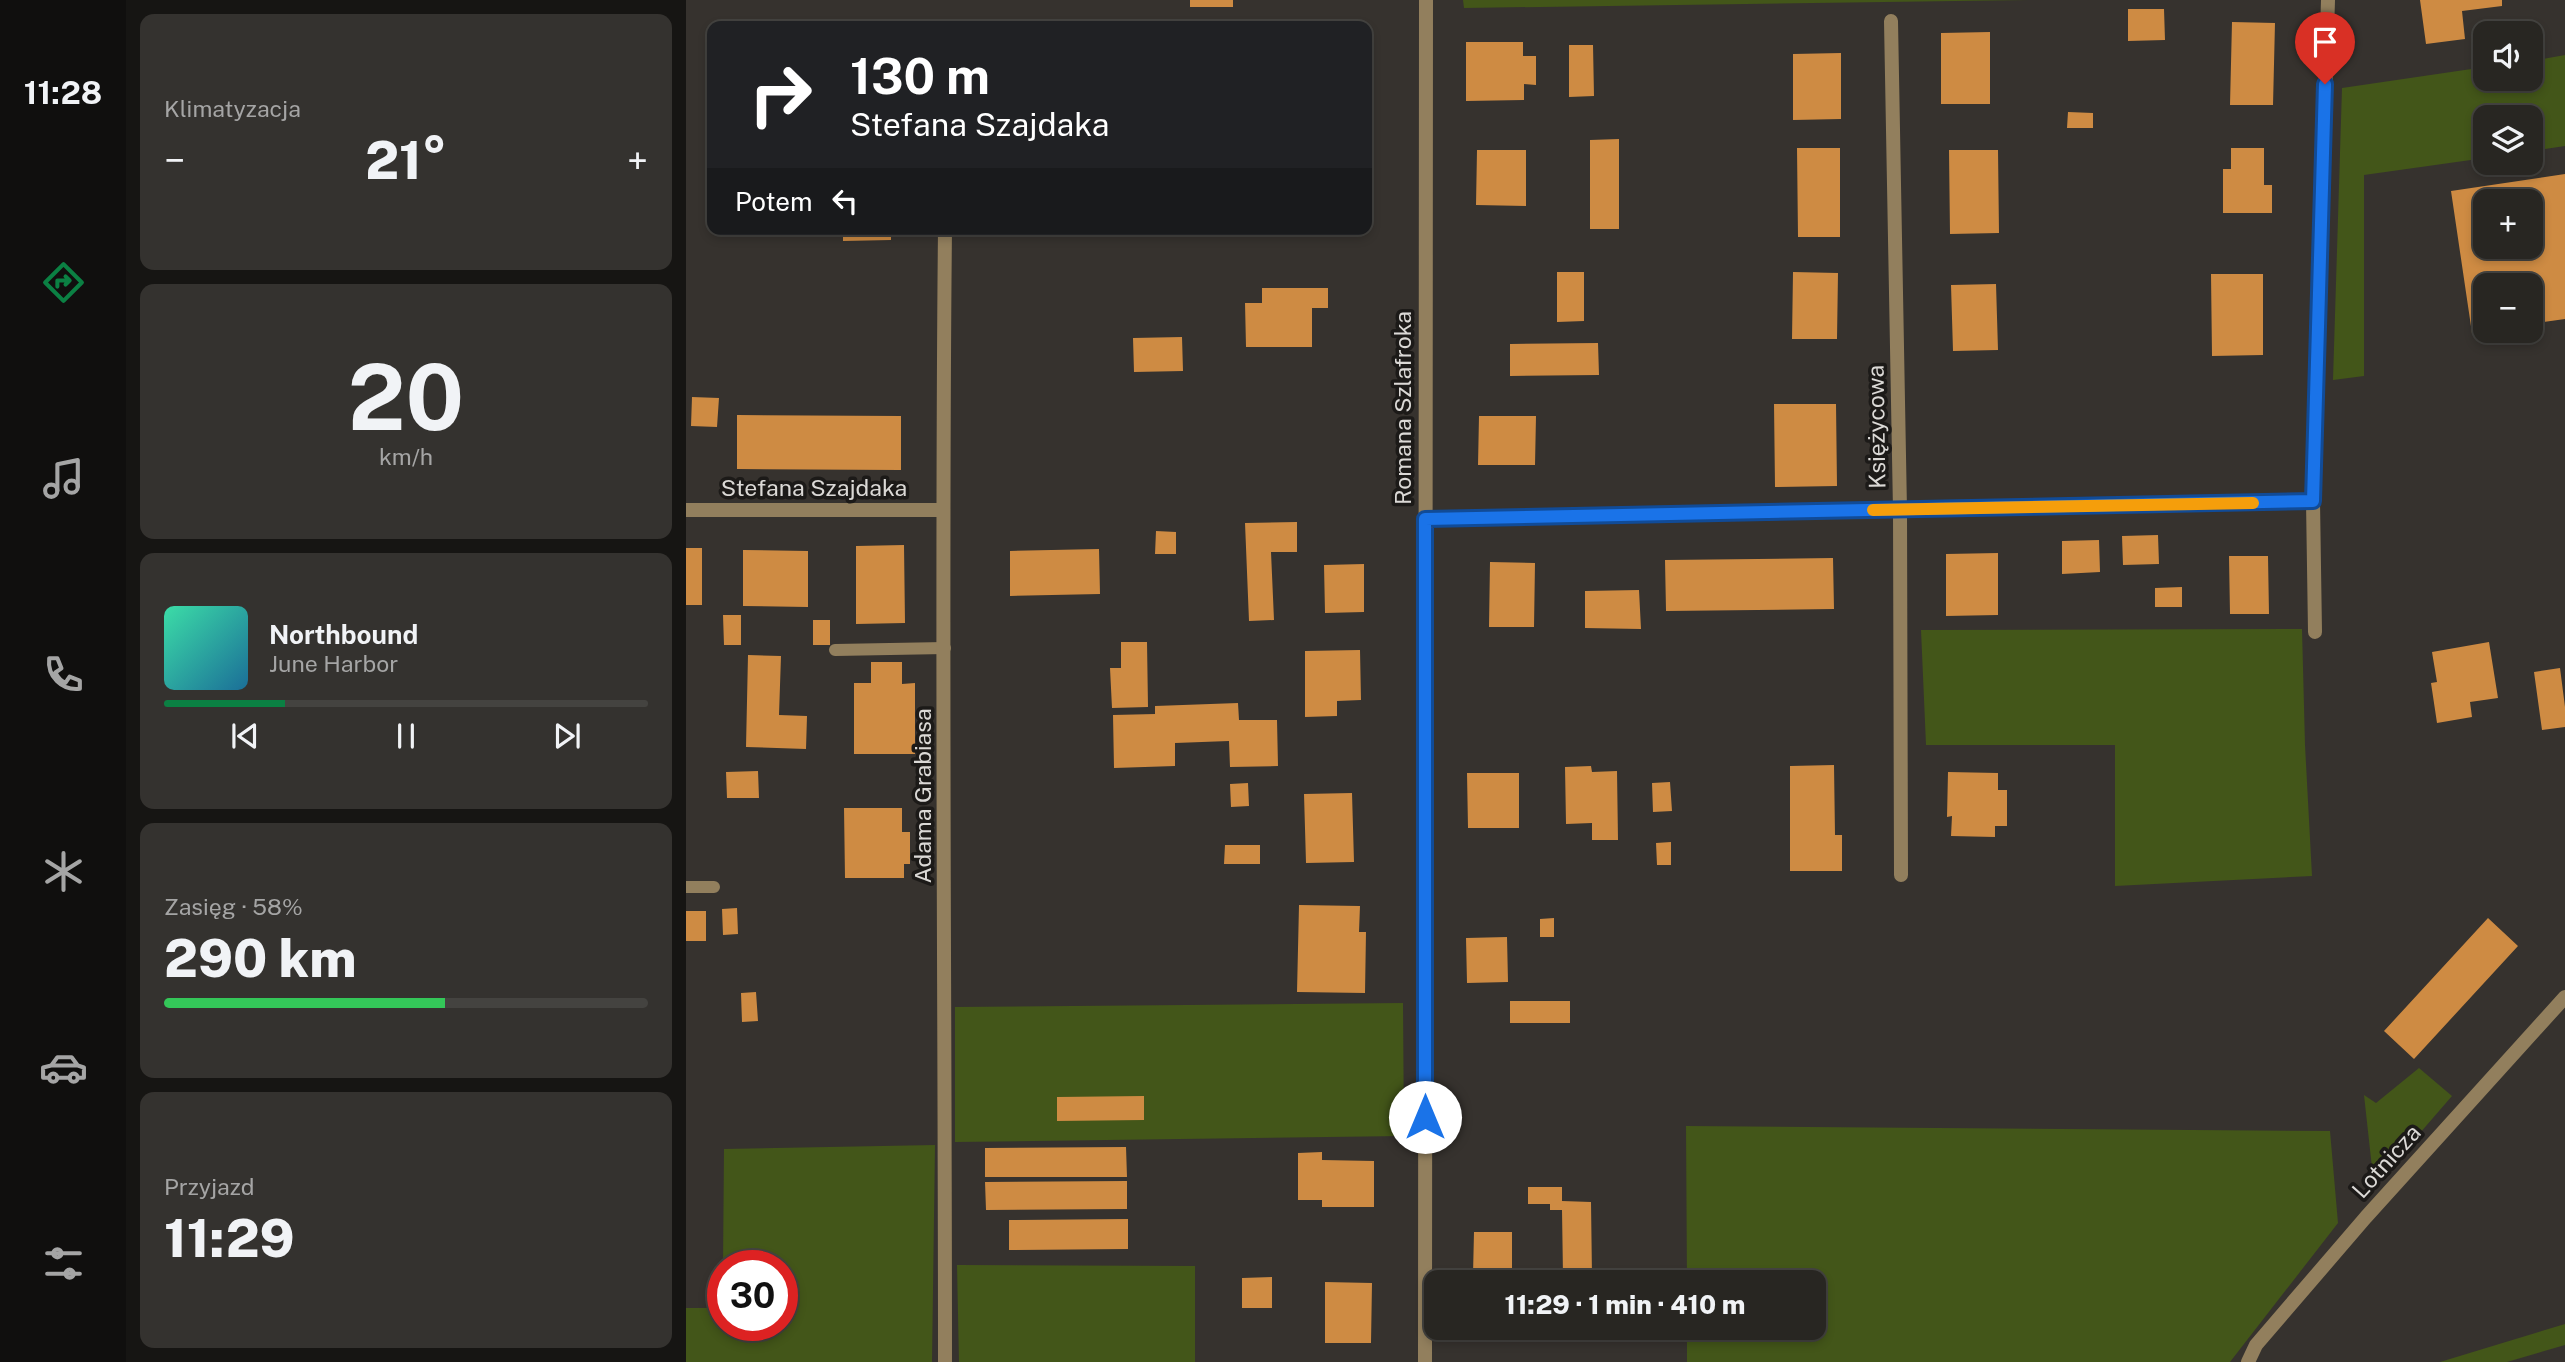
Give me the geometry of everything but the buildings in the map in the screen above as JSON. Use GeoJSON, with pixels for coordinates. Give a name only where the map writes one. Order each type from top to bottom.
{"type":"FeatureCollection","features":[{"type":"Feature","properties":{"kind":"street","name":"Romana Szlafroka"},"geometry":{"type":"LineString","coordinates":[[1425,1362],[1426,0]]}},
{"type":"Feature","properties":{"kind":"street"},"geometry":{"type":"LineString","coordinates":[[2315,632],[2313,501],[2328,0]]}},
{"type":"Feature","properties":{"kind":"street","name":"Księżycowa"},"geometry":{"type":"LineString","coordinates":[[1891,21],[1900,510],[1901,875]]}},
{"type":"Feature","properties":{"kind":"street","name":"Adama Grabiasa"},"geometry":{"type":"LineString","coordinates":[[945,1362],[943,510],[946,235]]}},
{"type":"Feature","properties":{"kind":"street"},"geometry":{"type":"LineString","coordinates":[[1425,519],[2313,501]]}},
{"type":"Feature","properties":{"kind":"street","name":"Stefana Szajdaka"},"geometry":{"type":"LineString","coordinates":[[686,510],[943,510]]}},
{"type":"Feature","properties":{"kind":"street","name":"Lotnicza"},"geometry":{"type":"LineString","coordinates":[[2249,1362],[2256,1345],[2341,1246],[2565,997]]}},
{"type":"Feature","properties":{"kind":"lane"},"geometry":{"type":"LineString","coordinates":[[835,650],[945,648]]}},
{"type":"Feature","properties":{"kind":"lane"},"geometry":{"type":"LineString","coordinates":[[686,887],[714,887]]}},
{"type":"Feature","properties":{"kind":"green space"},"geometry":{"type":"Polygon","coordinates":[[[1463,0],[2028,0],[1464,8],[1463,0]]]}},
{"type":"Feature","properties":{"kind":"green space"},"geometry":{"type":"Polygon","coordinates":[[[2565,55],[2565,146],[2543,149],[2543,105],[2473,105],[2473,160],[2364,175],[2364,376],[2333,380],[2342,88],[2473,69],[2473,91],[2543,91],[2543,59],[2565,55]]]}},
{"type":"Feature","properties":{"kind":"green space"},"geometry":{"type":"Polygon","coordinates":[[[2302,629],[2312,876],[2115,886],[2115,745],[1926,745],[1921,630],[2302,629]]]}},
{"type":"Feature","properties":{"kind":"green space"},"geometry":{"type":"Polygon","coordinates":[[[1403,1003],[1404,1136],[955,1142],[955,1007],[1403,1003]]]}},
{"type":"Feature","properties":{"kind":"green space"},"geometry":{"type":"Polygon","coordinates":[[[2419,1068],[2452,1096],[2374,1186],[2364,1095],[2376,1103],[2419,1068]]]}},
{"type":"Feature","properties":{"kind":"green space"},"geometry":{"type":"Polygon","coordinates":[[[1686,1126],[2330,1131],[2338,1223],[2230,1362],[1687,1362],[1687,1340],[1826,1340],[1826,1270],[1687,1270],[1686,1126]]]}},
{"type":"Feature","properties":{"kind":"green space"},"geometry":{"type":"Polygon","coordinates":[[[935,1145],[932,1362],[686,1362],[686,1308],[707,1308],[707,1341],[798,1341],[798,1250],[723,1250],[724,1149],[935,1145]]]}},
{"type":"Feature","properties":{"kind":"green space"},"geometry":{"type":"Polygon","coordinates":[[[957,1265],[1195,1266],[1195,1362],[959,1362],[957,1265]]]}},
{"type":"Feature","properties":{"kind":"green space"},"geometry":{"type":"Polygon","coordinates":[[[2565,1324],[2565,1345],[2507,1362],[2440,1362],[2565,1324]]]}},
{"type":"Feature","properties":{"kind":"slow traffic"},"geometry":{"type":"LineString","coordinates":[[1873,510],[2253,503]]}},
{"type":"Feature","properties":{"kind":"route"},"geometry":{"type":"LineString","coordinates":[[1425,1117],[1425,519],[2313,501],[2325,84]]}}]}
